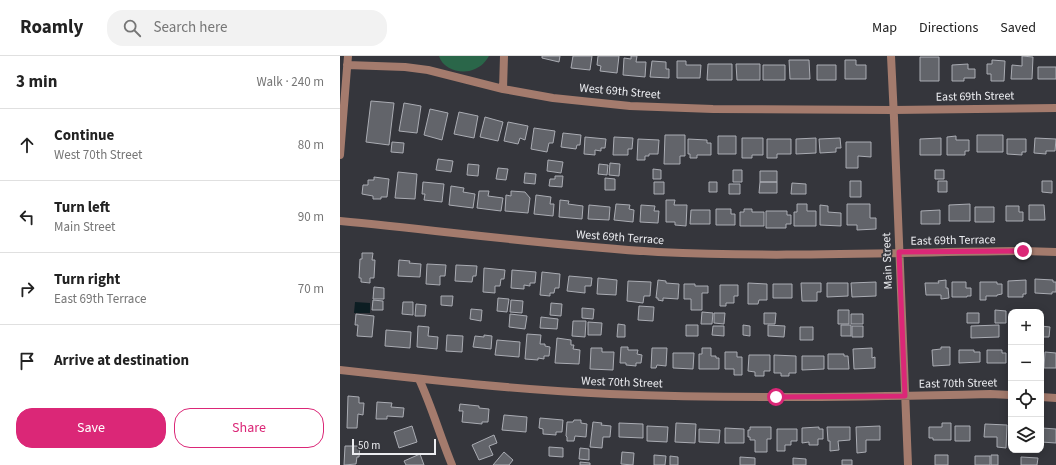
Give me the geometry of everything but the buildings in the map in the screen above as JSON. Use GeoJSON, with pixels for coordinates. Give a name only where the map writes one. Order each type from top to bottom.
{"type":"FeatureCollection","features":[{"type":"Feature","properties":{"kind":"street"},"geometry":{"type":"LineString","coordinates":[[340,155],[348,56]]}},
{"type":"Feature","properties":{"kind":"street"},"geometry":{"type":"LineString","coordinates":[[503,90],[504,56]]}},
{"type":"Feature","properties":{"kind":"street","name":"Main Street"},"geometry":{"type":"LineString","coordinates":[[891,56],[908,465]]}},
{"type":"Feature","properties":{"kind":"street","name":"West 69th Street"},"geometry":{"type":"LineString","coordinates":[[347,65],[405,67],[428,70],[503,90],[552,98],[630,106],[713,109],[894,110]]}},
{"type":"Feature","properties":{"kind":"street","name":"East 69th Street"},"geometry":{"type":"LineString","coordinates":[[894,110],[1056,108]]}},
{"type":"Feature","properties":{"kind":"street","name":"West 69th Terrace"},"geometry":{"type":"LineString","coordinates":[[340,221],[538,242],[658,252],[746,254],[899,252]]}},
{"type":"Feature","properties":{"kind":"street","name":"East 69th Terrace"},"geometry":{"type":"LineString","coordinates":[[899,252],[1056,252]]}},
{"type":"Feature","properties":{"kind":"street","name":"West 70th Street"},"geometry":{"type":"LineString","coordinates":[[340,370],[551,391],[611,394],[703,397],[905,396]]}},
{"type":"Feature","properties":{"kind":"street"},"geometry":{"type":"LineString","coordinates":[[419,379],[429,400],[436,424],[452,465]]}},
{"type":"Feature","properties":{"kind":"street","name":"East 70th Street"},"geometry":{"type":"LineString","coordinates":[[905,396],[1008,395]]}},
{"type":"Feature","properties":{"kind":"street"},"geometry":{"type":"LineString","coordinates":[[1044,397],[1056,398]]}},
{"type":"Feature","properties":{"kind":"green space"},"geometry":{"type":"Polygon","coordinates":[[[439,56],[489,56],[480,67],[470,71],[459,71],[445,65],[439,56]]]}},
{"type":"Feature","properties":{"kind":"shaded area"},"geometry":{"type":"Polygon","coordinates":[[[355,302],[370,303],[370,313],[354,313],[355,302]]]}},
{"type":"Feature","properties":{"kind":"route"},"geometry":{"type":"LineString","coordinates":[[776,397],[905,396],[899,252],[1023,251]]}}]}
